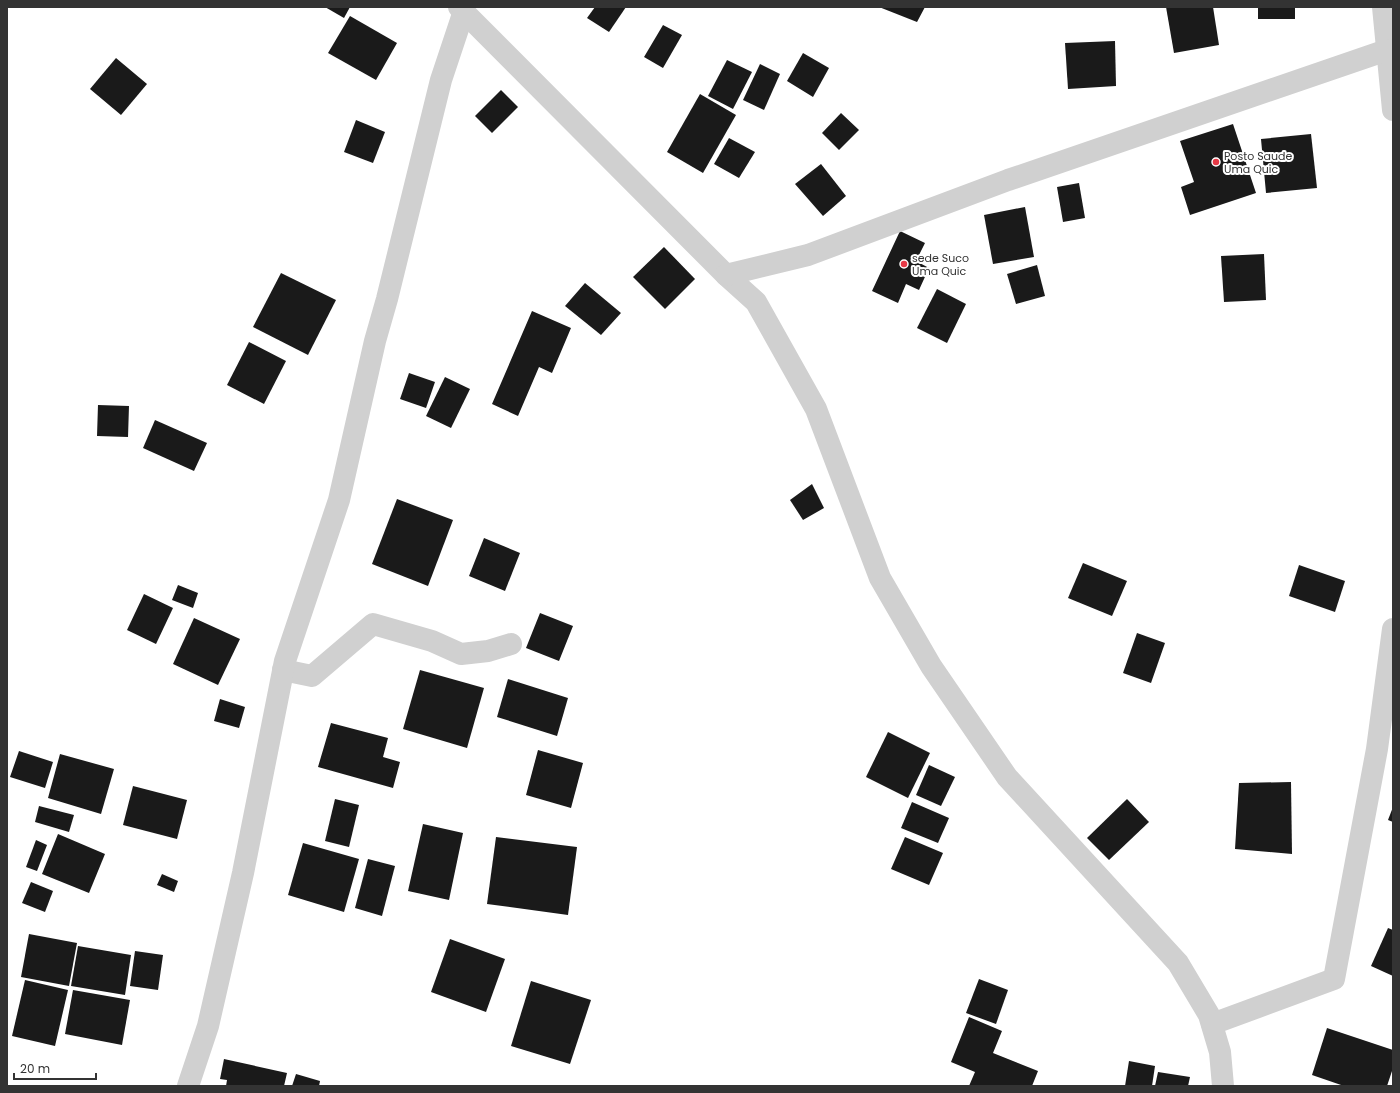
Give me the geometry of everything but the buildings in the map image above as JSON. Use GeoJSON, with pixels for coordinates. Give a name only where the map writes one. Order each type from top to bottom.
{"type":"FeatureCollection","features":[{"type":"Feature","properties":{"kind":"street"},"geometry":{"type":"LineString","coordinates":[[1383,7],[1393,110]]}},
{"type":"Feature","properties":{"kind":"street"},"geometry":{"type":"LineString","coordinates":[[188,1086],[208,1026],[241,880],[283,670],[339,500],[375,341],[387,299],[441,80],[462,9],[726,275],[756,302],[816,409],[880,578],[931,666],[1007,777],[1178,963],[1209,1015],[1220,1052],[1223,1086]]}},
{"type":"Feature","properties":{"kind":"street"},"geometry":{"type":"LineString","coordinates":[[726,275],[808,255],[1008,180],[1387,50]]}},
{"type":"Feature","properties":{"kind":"street"},"geometry":{"type":"LineString","coordinates":[[283,670],[312,676],[373,624],[432,641],[461,654],[488,651],[511,644]]}},
{"type":"Feature","properties":{"kind":"street"},"geometry":{"type":"LineString","coordinates":[[1212,1024],[1334,979],[1377,749],[1393,629]]}},
{"type":"Feature","properties":{"kind":"place","name":"Posto Saude Uma Quic"},"geometry":{"type":"Point","coordinates":[1216,162]}},
{"type":"Feature","properties":{"kind":"place","name":"sede Suco Uma Quic"},"geometry":{"type":"Point","coordinates":[904,264]}}]}
